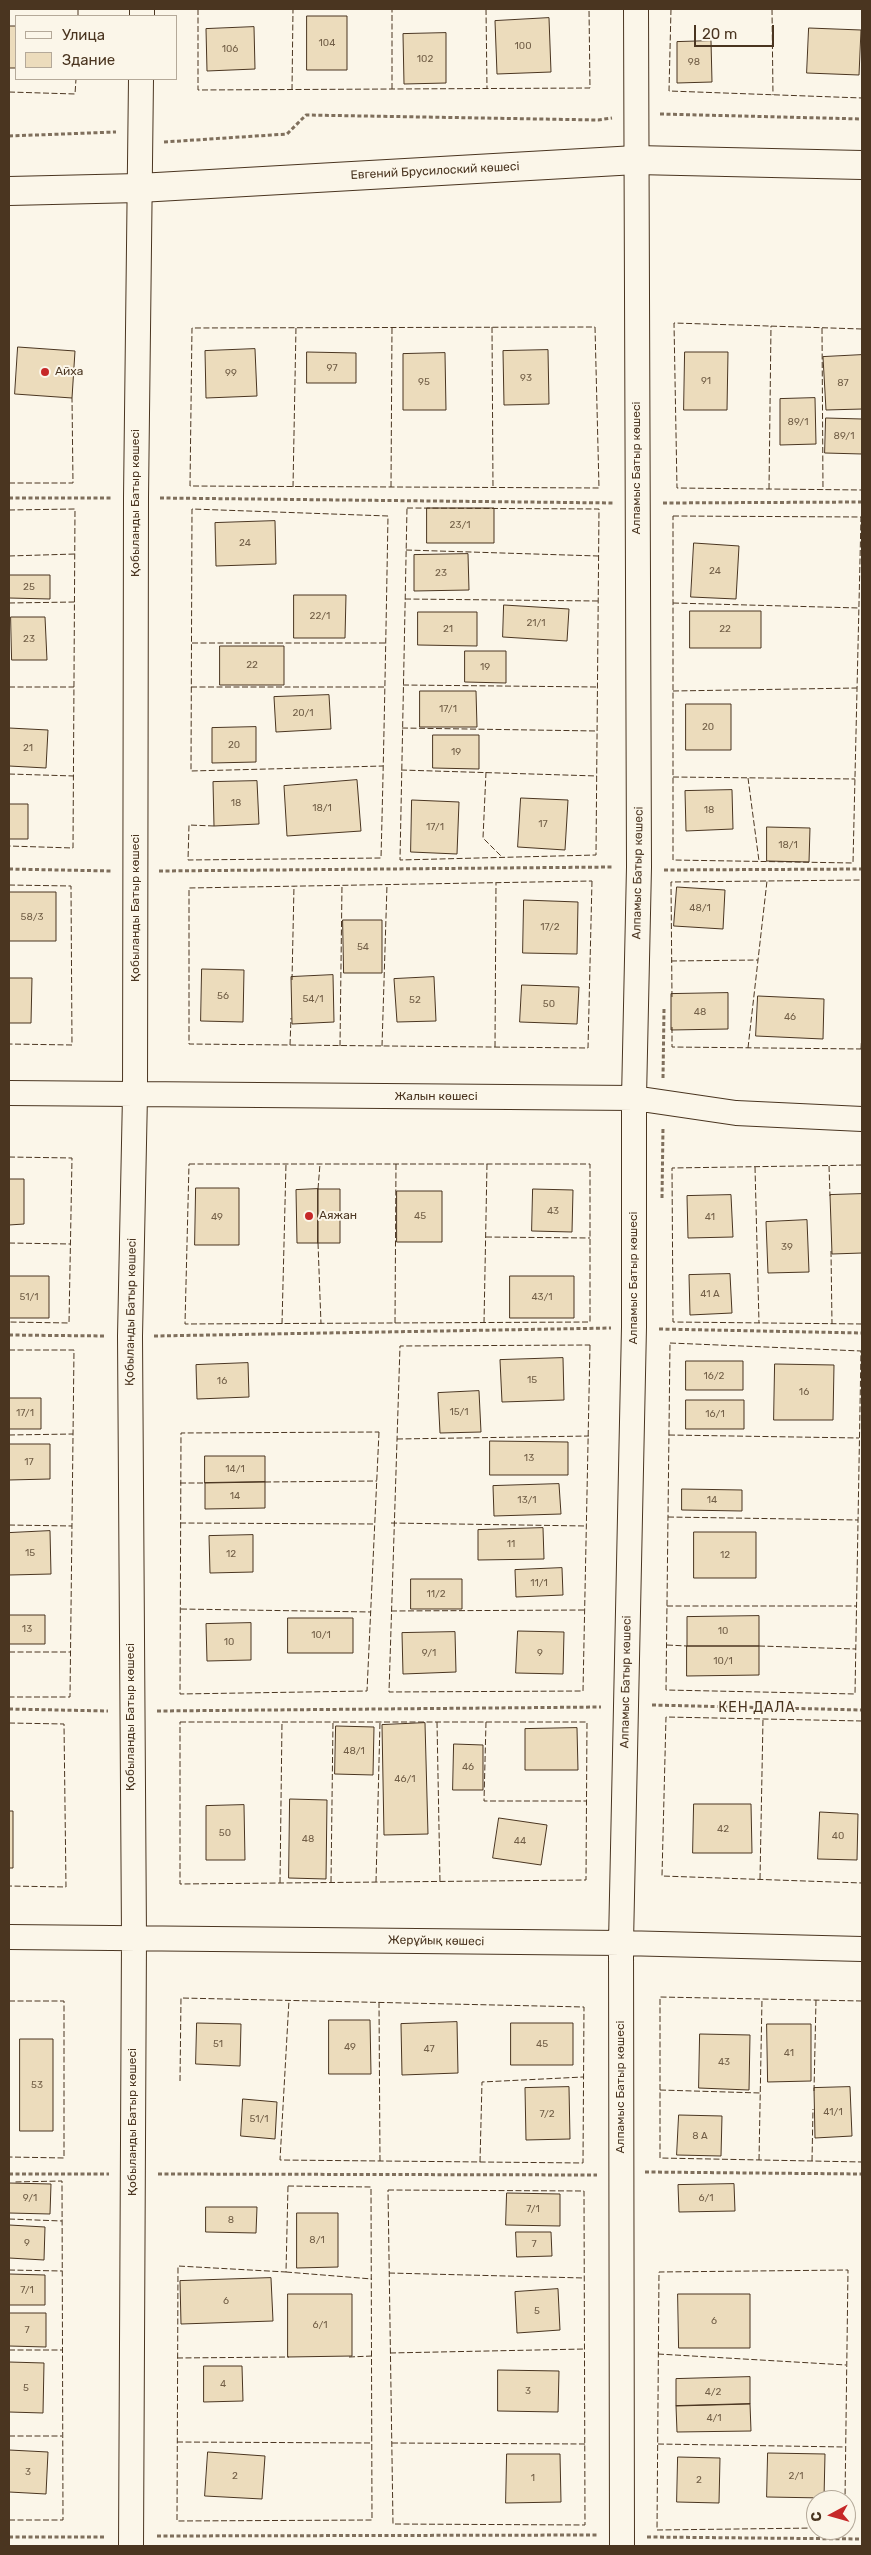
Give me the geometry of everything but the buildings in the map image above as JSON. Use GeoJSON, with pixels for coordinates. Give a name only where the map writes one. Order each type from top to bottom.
{"type":"FeatureCollection","features":[{"type":"Feature","properties":{"kind":"main road","name":"Евгений Брусилоский көшесі"},"geometry":{"type":"LineString","coordinates":[[9,191],[140,188],[636,160],[862,165]]}},
{"type":"Feature","properties":{"kind":"street","name":"Алпамыс Батыр көшесі"},"geometry":{"type":"LineString","coordinates":[[622,2540],[620,1943],[634,1327],[634,1098],[639,867],[636,9]]}},
{"type":"Feature","properties":{"kind":"street","name":"Қобыланды Батыр көшесі"},"geometry":{"type":"LineString","coordinates":[[131,2541],[134,1938],[130,1336],[135,1095],[136,498],[141,80]]}},
{"type":"Feature","properties":{"kind":"street","name":"Жалын көшесі"},"geometry":{"type":"LineString","coordinates":[[9,1093],[634,1098],[736,1114],[862,1119]]}},
{"type":"Feature","properties":{"kind":"street","name":"Жерұйық көшесі"},"geometry":{"type":"LineString","coordinates":[[9,1937],[620,1943],[862,1949]]}},
{"type":"Feature","properties":{"kind":"path"},"geometry":{"type":"LineString","coordinates":[[9,136],[115,131],[140,143],[287,134],[306,115],[598,120],[636,113],[862,119]]}},
{"type":"Feature","properties":{"kind":"path"},"geometry":{"type":"LineString","coordinates":[[9,498],[637,504],[862,502]]}},
{"type":"Feature","properties":{"kind":"path"},"geometry":{"type":"LineString","coordinates":[[9,869],[136,871],[639,867],[664,870],[862,868]]}},
{"type":"Feature","properties":{"kind":"path"},"geometry":{"type":"LineString","coordinates":[[9,1335],[130,1336],[634,1327],[862,1334]]}},
{"type":"Feature","properties":{"kind":"path"},"geometry":{"type":"LineString","coordinates":[[9,1709],[131,1711],[653,1705],[862,1710]]}},
{"type":"Feature","properties":{"kind":"path"},"geometry":{"type":"LineString","coordinates":[[9,2174],[621,2175],[649,2172],[862,2174]]}},
{"type":"Feature","properties":{"kind":"path"},"geometry":{"type":"LineString","coordinates":[[9,2537],[131,2541],[622,2540],[650,2538],[862,2539]]}},
{"type":"Feature","properties":{"kind":"fence"},"geometry":{"type":"LineString","coordinates":[[78,9],[78,15]]}},
{"type":"Feature","properties":{"kind":"fence"},"geometry":{"type":"LineString","coordinates":[[198,9],[198,90],[590,88],[589,9]]}},
{"type":"Feature","properties":{"kind":"fence"},"geometry":{"type":"LineString","coordinates":[[292,90],[293,9]]}},
{"type":"Feature","properties":{"kind":"fence"},"geometry":{"type":"LineString","coordinates":[[392,9],[392,89]]}},
{"type":"Feature","properties":{"kind":"fence"},"geometry":{"type":"LineString","coordinates":[[486,9],[487,88]]}},
{"type":"Feature","properties":{"kind":"fence"},"geometry":{"type":"LineString","coordinates":[[671,9],[669,91],[862,98]]}},
{"type":"Feature","properties":{"kind":"fence"},"geometry":{"type":"LineString","coordinates":[[772,9],[773,95]]}},
{"type":"Feature","properties":{"kind":"fence"},"geometry":{"type":"LineString","coordinates":[[9,92],[75,94],[76,80]]}},
{"type":"Feature","properties":{"kind":"fence"},"geometry":{"type":"LineString","coordinates":[[862,329],[674,323],[677,488],[862,490]]}},
{"type":"Feature","properties":{"kind":"fence"},"geometry":{"type":"LineString","coordinates":[[769,489],[771,326]]}},
{"type":"Feature","properties":{"kind":"fence"},"geometry":{"type":"LineString","coordinates":[[293,487],[296,327]]}},
{"type":"Feature","properties":{"kind":"fence"},"geometry":{"type":"LineString","coordinates":[[391,487],[392,327]]}},
{"type":"Feature","properties":{"kind":"fence"},"geometry":{"type":"LineString","coordinates":[[492,327],[493,488]]}},
{"type":"Feature","properties":{"kind":"fence"},"geometry":{"type":"LineString","coordinates":[[595,327],[599,488],[190,486],[192,328],[595,327]]}},
{"type":"Feature","properties":{"kind":"fence"},"geometry":{"type":"LineString","coordinates":[[822,328],[823,490]]}},
{"type":"Feature","properties":{"kind":"fence"},"geometry":{"type":"LineString","coordinates":[[9,483],[73,483],[72,398]]}},
{"type":"Feature","properties":{"kind":"fence"},"geometry":{"type":"LineString","coordinates":[[407,508],[599,509],[596,855],[400,860],[407,508]]}},
{"type":"Feature","properties":{"kind":"fence"},"geometry":{"type":"LineString","coordinates":[[9,510],[75,509],[73,848],[9,846]]}},
{"type":"Feature","properties":{"kind":"fence"},"geometry":{"type":"LineString","coordinates":[[214,826],[189,825],[188,860],[381,858],[384,730],[388,516],[192,509],[191,771],[383,766]]}},
{"type":"Feature","properties":{"kind":"fence"},"geometry":{"type":"LineString","coordinates":[[673,516],[861,517],[853,863],[673,860],[673,516]]}},
{"type":"Feature","properties":{"kind":"fence"},"geometry":{"type":"LineString","coordinates":[[406,550],[598,556]]}},
{"type":"Feature","properties":{"kind":"fence"},"geometry":{"type":"LineString","coordinates":[[9,556],[75,554]]}},
{"type":"Feature","properties":{"kind":"fence"},"geometry":{"type":"LineString","coordinates":[[405,599],[598,601]]}},
{"type":"Feature","properties":{"kind":"fence"},"geometry":{"type":"LineString","coordinates":[[9,603],[75,602]]}},
{"type":"Feature","properties":{"kind":"fence"},"geometry":{"type":"LineString","coordinates":[[673,603],[859,608]]}},
{"type":"Feature","properties":{"kind":"fence"},"geometry":{"type":"LineString","coordinates":[[192,643],[385,643]]}},
{"type":"Feature","properties":{"kind":"fence"},"geometry":{"type":"LineString","coordinates":[[403,685],[597,687]]}},
{"type":"Feature","properties":{"kind":"fence"},"geometry":{"type":"LineString","coordinates":[[9,687],[74,687]]}},
{"type":"Feature","properties":{"kind":"fence"},"geometry":{"type":"LineString","coordinates":[[191,687],[385,687]]}},
{"type":"Feature","properties":{"kind":"fence"},"geometry":{"type":"LineString","coordinates":[[673,691],[857,688]]}},
{"type":"Feature","properties":{"kind":"fence"},"geometry":{"type":"LineString","coordinates":[[402,728],[597,731]]}},
{"type":"Feature","properties":{"kind":"fence"},"geometry":{"type":"LineString","coordinates":[[401,770],[597,776]]}},
{"type":"Feature","properties":{"kind":"fence"},"geometry":{"type":"LineString","coordinates":[[486,772],[483,838],[502,857]]}},
{"type":"Feature","properties":{"kind":"fence"},"geometry":{"type":"LineString","coordinates":[[9,774],[74,776]]}},
{"type":"Feature","properties":{"kind":"fence"},"geometry":{"type":"LineString","coordinates":[[673,777],[855,779]]}},
{"type":"Feature","properties":{"kind":"fence"},"geometry":{"type":"LineString","coordinates":[[748,778],[759,861]]}},
{"type":"Feature","properties":{"kind":"fence"},"geometry":{"type":"LineString","coordinates":[[672,997],[671,882],[862,880]]}},
{"type":"Feature","properties":{"kind":"fence"},"geometry":{"type":"LineString","coordinates":[[592,881],[588,1048],[189,1044],[189,888],[592,881]]}},
{"type":"Feature","properties":{"kind":"fence"},"geometry":{"type":"LineString","coordinates":[[748,1048],[767,881]]}},
{"type":"Feature","properties":{"kind":"fence"},"geometry":{"type":"LineString","coordinates":[[495,1047],[496,883]]}},
{"type":"Feature","properties":{"kind":"fence"},"geometry":{"type":"LineString","coordinates":[[9,885],[71,886],[72,1045],[9,1044]]}},
{"type":"Feature","properties":{"kind":"fence"},"geometry":{"type":"LineString","coordinates":[[340,1046],[342,885]]}},
{"type":"Feature","properties":{"kind":"fence"},"geometry":{"type":"LineString","coordinates":[[382,1046],[387,885]]}},
{"type":"Feature","properties":{"kind":"fence"},"geometry":{"type":"LineString","coordinates":[[292,980],[294,886]]}},
{"type":"Feature","properties":{"kind":"fence"},"geometry":{"type":"LineString","coordinates":[[671,961],[758,960]]}},
{"type":"Feature","properties":{"kind":"fence"},"geometry":{"type":"LineString","coordinates":[[290,1045],[291,1018]]}},
{"type":"Feature","properties":{"kind":"fence"},"geometry":{"type":"LineString","coordinates":[[672,1027],[672,1047],[862,1049]]}},
{"type":"Feature","properties":{"kind":"fence"},"geometry":{"type":"LineString","coordinates":[[861,1049],[862,1031]]}},
{"type":"Feature","properties":{"kind":"fence"},"geometry":{"type":"LineString","coordinates":[[9,1157],[72,1158],[69,1323],[9,1322]]}},
{"type":"Feature","properties":{"kind":"fence"},"geometry":{"type":"LineString","coordinates":[[189,1164],[590,1164],[590,1322],[185,1324],[189,1164]]}},
{"type":"Feature","properties":{"kind":"fence"},"geometry":{"type":"LineString","coordinates":[[282,1324],[286,1164]]}},
{"type":"Feature","properties":{"kind":"fence"},"geometry":{"type":"LineString","coordinates":[[318,1189],[320,1164]]}},
{"type":"Feature","properties":{"kind":"fence"},"geometry":{"type":"LineString","coordinates":[[395,1323],[396,1164]]}},
{"type":"Feature","properties":{"kind":"fence"},"geometry":{"type":"LineString","coordinates":[[484,1323],[487,1164]]}},
{"type":"Feature","properties":{"kind":"fence"},"geometry":{"type":"LineString","coordinates":[[862,1165],[672,1168],[673,1322],[862,1324]]}},
{"type":"Feature","properties":{"kind":"fence"},"geometry":{"type":"LineString","coordinates":[[829,1166],[830,1196]]}},
{"type":"Feature","properties":{"kind":"fence"},"geometry":{"type":"LineString","coordinates":[[755,1167],[759,1323]]}},
{"type":"Feature","properties":{"kind":"fence"},"geometry":{"type":"LineString","coordinates":[[486,1237],[590,1238]]}},
{"type":"Feature","properties":{"kind":"fence"},"geometry":{"type":"LineString","coordinates":[[9,1243],[70,1244]]}},
{"type":"Feature","properties":{"kind":"fence"},"geometry":{"type":"LineString","coordinates":[[318,1243],[321,1324]]}},
{"type":"Feature","properties":{"kind":"fence"},"geometry":{"type":"LineString","coordinates":[[831,1251],[832,1324]]}},
{"type":"Feature","properties":{"kind":"fence"},"geometry":{"type":"LineString","coordinates":[[670,1343],[861,1351],[855,1694],[666,1690],[670,1343]]}},
{"type":"Feature","properties":{"kind":"fence"},"geometry":{"type":"LineString","coordinates":[[590,1345],[583,1691],[389,1692],[400,1346],[590,1345]]}},
{"type":"Feature","properties":{"kind":"fence"},"geometry":{"type":"LineString","coordinates":[[9,1350],[74,1350],[70,1697],[9,1697]]}},
{"type":"Feature","properties":{"kind":"fence"},"geometry":{"type":"LineString","coordinates":[[379,1432],[367,1691],[180,1694],[181,1433],[379,1432]]}},
{"type":"Feature","properties":{"kind":"fence"},"geometry":{"type":"LineString","coordinates":[[9,1435],[73,1434]]}},
{"type":"Feature","properties":{"kind":"fence"},"geometry":{"type":"LineString","coordinates":[[669,1435],[859,1438]]}},
{"type":"Feature","properties":{"kind":"fence"},"geometry":{"type":"LineString","coordinates":[[397,1439],[589,1436]]}},
{"type":"Feature","properties":{"kind":"fence"},"geometry":{"type":"LineString","coordinates":[[265,1482],[377,1481]]}},
{"type":"Feature","properties":{"kind":"fence"},"geometry":{"type":"LineString","coordinates":[[180,1483],[205,1483]]}},
{"type":"Feature","properties":{"kind":"fence"},"geometry":{"type":"LineString","coordinates":[[668,1517],[858,1520]]}},
{"type":"Feature","properties":{"kind":"fence"},"geometry":{"type":"LineString","coordinates":[[180,1523],[375,1524]]}},
{"type":"Feature","properties":{"kind":"fence"},"geometry":{"type":"LineString","coordinates":[[391,1523],[586,1526]]}},
{"type":"Feature","properties":{"kind":"fence"},"geometry":{"type":"LineString","coordinates":[[9,1525],[72,1526]]}},
{"type":"Feature","properties":{"kind":"fence"},"geometry":{"type":"LineString","coordinates":[[667,1606],[857,1606]]}},
{"type":"Feature","properties":{"kind":"fence"},"geometry":{"type":"LineString","coordinates":[[181,1609],[371,1612]]}},
{"type":"Feature","properties":{"kind":"fence"},"geometry":{"type":"LineString","coordinates":[[391,1611],[585,1610]]}},
{"type":"Feature","properties":{"kind":"fence"},"geometry":{"type":"LineString","coordinates":[[667,1645],[687,1646]]}},
{"type":"Feature","properties":{"kind":"fence"},"geometry":{"type":"LineString","coordinates":[[759,1646],[856,1649]]}},
{"type":"Feature","properties":{"kind":"fence"},"geometry":{"type":"LineString","coordinates":[[9,1652],[71,1652]]}},
{"type":"Feature","properties":{"kind":"fence"},"geometry":{"type":"LineString","coordinates":[[862,1721],[666,1717],[662,1876],[862,1883]]}},
{"type":"Feature","properties":{"kind":"fence"},"geometry":{"type":"LineString","coordinates":[[760,1879],[763,1719]]}},
{"type":"Feature","properties":{"kind":"fence"},"geometry":{"type":"LineString","coordinates":[[180,1722],[587,1722],[586,1880],[180,1884],[180,1722]]}},
{"type":"Feature","properties":{"kind":"fence"},"geometry":{"type":"LineString","coordinates":[[280,1883],[282,1722]]}},
{"type":"Feature","properties":{"kind":"fence"},"geometry":{"type":"LineString","coordinates":[[331,1882],[333,1722]]}},
{"type":"Feature","properties":{"kind":"fence"},"geometry":{"type":"LineString","coordinates":[[376,1882],[380,1722]]}},
{"type":"Feature","properties":{"kind":"fence"},"geometry":{"type":"LineString","coordinates":[[437,1722],[440,1881]]}},
{"type":"Feature","properties":{"kind":"fence"},"geometry":{"type":"LineString","coordinates":[[486,1722],[484,1801],[586,1801]]}},
{"type":"Feature","properties":{"kind":"fence"},"geometry":{"type":"LineString","coordinates":[[9,1723],[64,1724],[66,1887],[9,1886]]}},
{"type":"Feature","properties":{"kind":"fence"},"geometry":{"type":"LineString","coordinates":[[862,2001],[660,1997],[660,2158],[862,2162]]}},
{"type":"Feature","properties":{"kind":"fence"},"geometry":{"type":"LineString","coordinates":[[180,2081],[181,1998],[584,2007],[583,2163],[280,2160],[289,2000]]}},
{"type":"Feature","properties":{"kind":"fence"},"geometry":{"type":"LineString","coordinates":[[759,2160],[762,1999]]}},
{"type":"Feature","properties":{"kind":"fence"},"geometry":{"type":"LineString","coordinates":[[814,2091],[816,2000]]}},
{"type":"Feature","properties":{"kind":"fence"},"geometry":{"type":"LineString","coordinates":[[9,2001],[64,2001],[64,2158],[9,2157]]}},
{"type":"Feature","properties":{"kind":"fence"},"geometry":{"type":"LineString","coordinates":[[379,2002],[380,2161]]}},
{"type":"Feature","properties":{"kind":"fence"},"geometry":{"type":"LineString","coordinates":[[480,2162],[482,2082],[583,2077]]}},
{"type":"Feature","properties":{"kind":"fence"},"geometry":{"type":"LineString","coordinates":[[660,2090],[760,2093]]}},
{"type":"Feature","properties":{"kind":"fence"},"geometry":{"type":"LineString","coordinates":[[812,2161],[813,2109]]}},
{"type":"Feature","properties":{"kind":"fence"},"geometry":{"type":"LineString","coordinates":[[9,2520],[63,2520],[62,2181],[13,2182]]}},
{"type":"Feature","properties":{"kind":"fence"},"geometry":{"type":"LineString","coordinates":[[288,2186],[371,2187],[372,2520],[177,2521],[178,2266],[286,2272],[288,2186]]}},
{"type":"Feature","properties":{"kind":"fence"},"geometry":{"type":"LineString","coordinates":[[388,2190],[584,2191],[585,2525],[393,2524],[388,2190]]}},
{"type":"Feature","properties":{"kind":"fence"},"geometry":{"type":"LineString","coordinates":[[9,2219],[62,2221]]}},
{"type":"Feature","properties":{"kind":"fence"},"geometry":{"type":"LineString","coordinates":[[9,2270],[62,2271]]}},
{"type":"Feature","properties":{"kind":"fence"},"geometry":{"type":"LineString","coordinates":[[806,2528],[657,2530],[659,2272],[848,2270],[845,2490]]}},
{"type":"Feature","properties":{"kind":"fence"},"geometry":{"type":"LineString","coordinates":[[286,2272],[372,2279]]}},
{"type":"Feature","properties":{"kind":"fence"},"geometry":{"type":"LineString","coordinates":[[389,2273],[584,2278]]}},
{"type":"Feature","properties":{"kind":"fence"},"geometry":{"type":"LineString","coordinates":[[390,2353],[585,2349]]}},
{"type":"Feature","properties":{"kind":"fence"},"geometry":{"type":"LineString","coordinates":[[9,2350],[62,2350]]}},
{"type":"Feature","properties":{"kind":"fence"},"geometry":{"type":"LineString","coordinates":[[658,2354],[846,2365]]}},
{"type":"Feature","properties":{"kind":"fence"},"geometry":{"type":"LineString","coordinates":[[349,2357],[372,2356]]}},
{"type":"Feature","properties":{"kind":"fence"},"geometry":{"type":"LineString","coordinates":[[177,2358],[289,2357]]}},
{"type":"Feature","properties":{"kind":"fence"},"geometry":{"type":"LineString","coordinates":[[9,2436],[62,2436]]}},
{"type":"Feature","properties":{"kind":"fence"},"geometry":{"type":"LineString","coordinates":[[177,2442],[372,2443]]}},
{"type":"Feature","properties":{"kind":"fence"},"geometry":{"type":"LineString","coordinates":[[392,2443],[585,2444]]}},
{"type":"Feature","properties":{"kind":"fence"},"geometry":{"type":"LineString","coordinates":[[658,2444],[845,2447]]}},
{"type":"Feature","properties":{"kind":"place","name":"Айха"},"geometry":{"type":"Point","coordinates":[45,372]}},
{"type":"Feature","properties":{"kind":"place","name":"Аяжан"},"geometry":{"type":"Point","coordinates":[309,1216]}},
{"type":"Feature","properties":{"kind":"district","name":"КЕН ДАЛА"},"geometry":{"type":"Point","coordinates":[757,1708]}}]}
